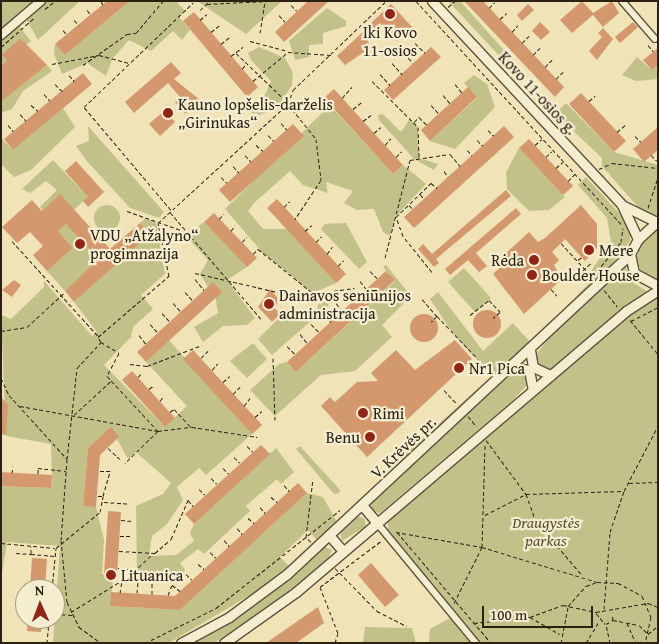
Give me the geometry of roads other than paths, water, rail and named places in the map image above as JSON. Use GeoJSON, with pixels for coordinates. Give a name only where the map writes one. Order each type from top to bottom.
{"type":"FeatureCollection","features":[{"type":"Feature","properties":{"kind":"main road","name":"Kovo 11-osios g."},"geometry":{"type":"LineString","coordinates":[[432,1],[622,204],[657,222]]}},
{"type":"Feature","properties":{"kind":"main road","name":"Kovo 11-osios g."},"geometry":{"type":"LineString","coordinates":[[622,204],[638,239]]}},
{"type":"Feature","properties":{"kind":"main road"},"geometry":{"type":"LineString","coordinates":[[638,239],[657,222]]}},
{"type":"Feature","properties":{"kind":"main road","name":"V. Krėvės pr."},"geometry":{"type":"LineString","coordinates":[[181,643],[256,599],[316,547],[600,285],[630,254],[638,239]]}},
{"type":"Feature","properties":{"kind":"main road"},"geometry":{"type":"LineString","coordinates":[[224,643],[330,563],[623,313],[658,288],[634,273],[630,254]]}},
{"type":"Feature","properties":{"kind":"main road"},"geometry":{"type":"LineString","coordinates":[[530,350],[534,367],[550,375]]}},
{"type":"Feature","properties":{"kind":"main road"},"geometry":{"type":"LineString","coordinates":[[512,367],[529,370],[533,390]]}},
{"type":"Feature","properties":{"kind":"main road"},"geometry":{"type":"LineString","coordinates":[[362,504],[377,523]]}},
{"type":"Feature","properties":{"kind":"main road"},"geometry":{"type":"LineString","coordinates":[[329,535],[344,551]]}},
{"type":"Feature","properties":{"kind":"street"},"geometry":{"type":"LineString","coordinates":[[1,35],[41,1]]}},
{"type":"Feature","properties":{"kind":"street"},"geometry":{"type":"LineString","coordinates":[[622,1],[655,39]]}},
{"type":"Feature","properties":{"kind":"street"},"geometry":{"type":"LineString","coordinates":[[377,523],[476,643]]}},
{"type":"Feature","properties":{"kind":"place","name":"Iki Kovo 11-osios"},"geometry":{"type":"Point","coordinates":[390,14]}},
{"type":"Feature","properties":{"kind":"place","name":"Kauno lopšelis-darželis „Girinukas“"},"geometry":{"type":"Point","coordinates":[168,113]}},
{"type":"Feature","properties":{"kind":"place","name":"VDU „Atžalyno“ progimnazija"},"geometry":{"type":"Point","coordinates":[80,244]}},
{"type":"Feature","properties":{"kind":"place","name":"Mere"},"geometry":{"type":"Point","coordinates":[589,250]}},
{"type":"Feature","properties":{"kind":"place","name":"Rėda"},"geometry":{"type":"Point","coordinates":[534,260]}},
{"type":"Feature","properties":{"kind":"place","name":"Boulder House"},"geometry":{"type":"Point","coordinates":[532,275]}},
{"type":"Feature","properties":{"kind":"place","name":"Dainavos seniūnijos administracija"},"geometry":{"type":"Point","coordinates":[269,304]}},
{"type":"Feature","properties":{"kind":"place","name":"Nr1 Pica"},"geometry":{"type":"Point","coordinates":[459,368]}},
{"type":"Feature","properties":{"kind":"place","name":"Rimi"},"geometry":{"type":"Point","coordinates":[363,413]}},
{"type":"Feature","properties":{"kind":"place","name":"Benu"},"geometry":{"type":"Point","coordinates":[370,437]}},
{"type":"Feature","properties":{"kind":"place","name":"Lituanica"},"geometry":{"type":"Point","coordinates":[111,575]}},
{"type":"Feature","properties":{"kind":"park label","name":"Draugystės parkas"},"geometry":{"type":"Point","coordinates":[546,531]}}]}
